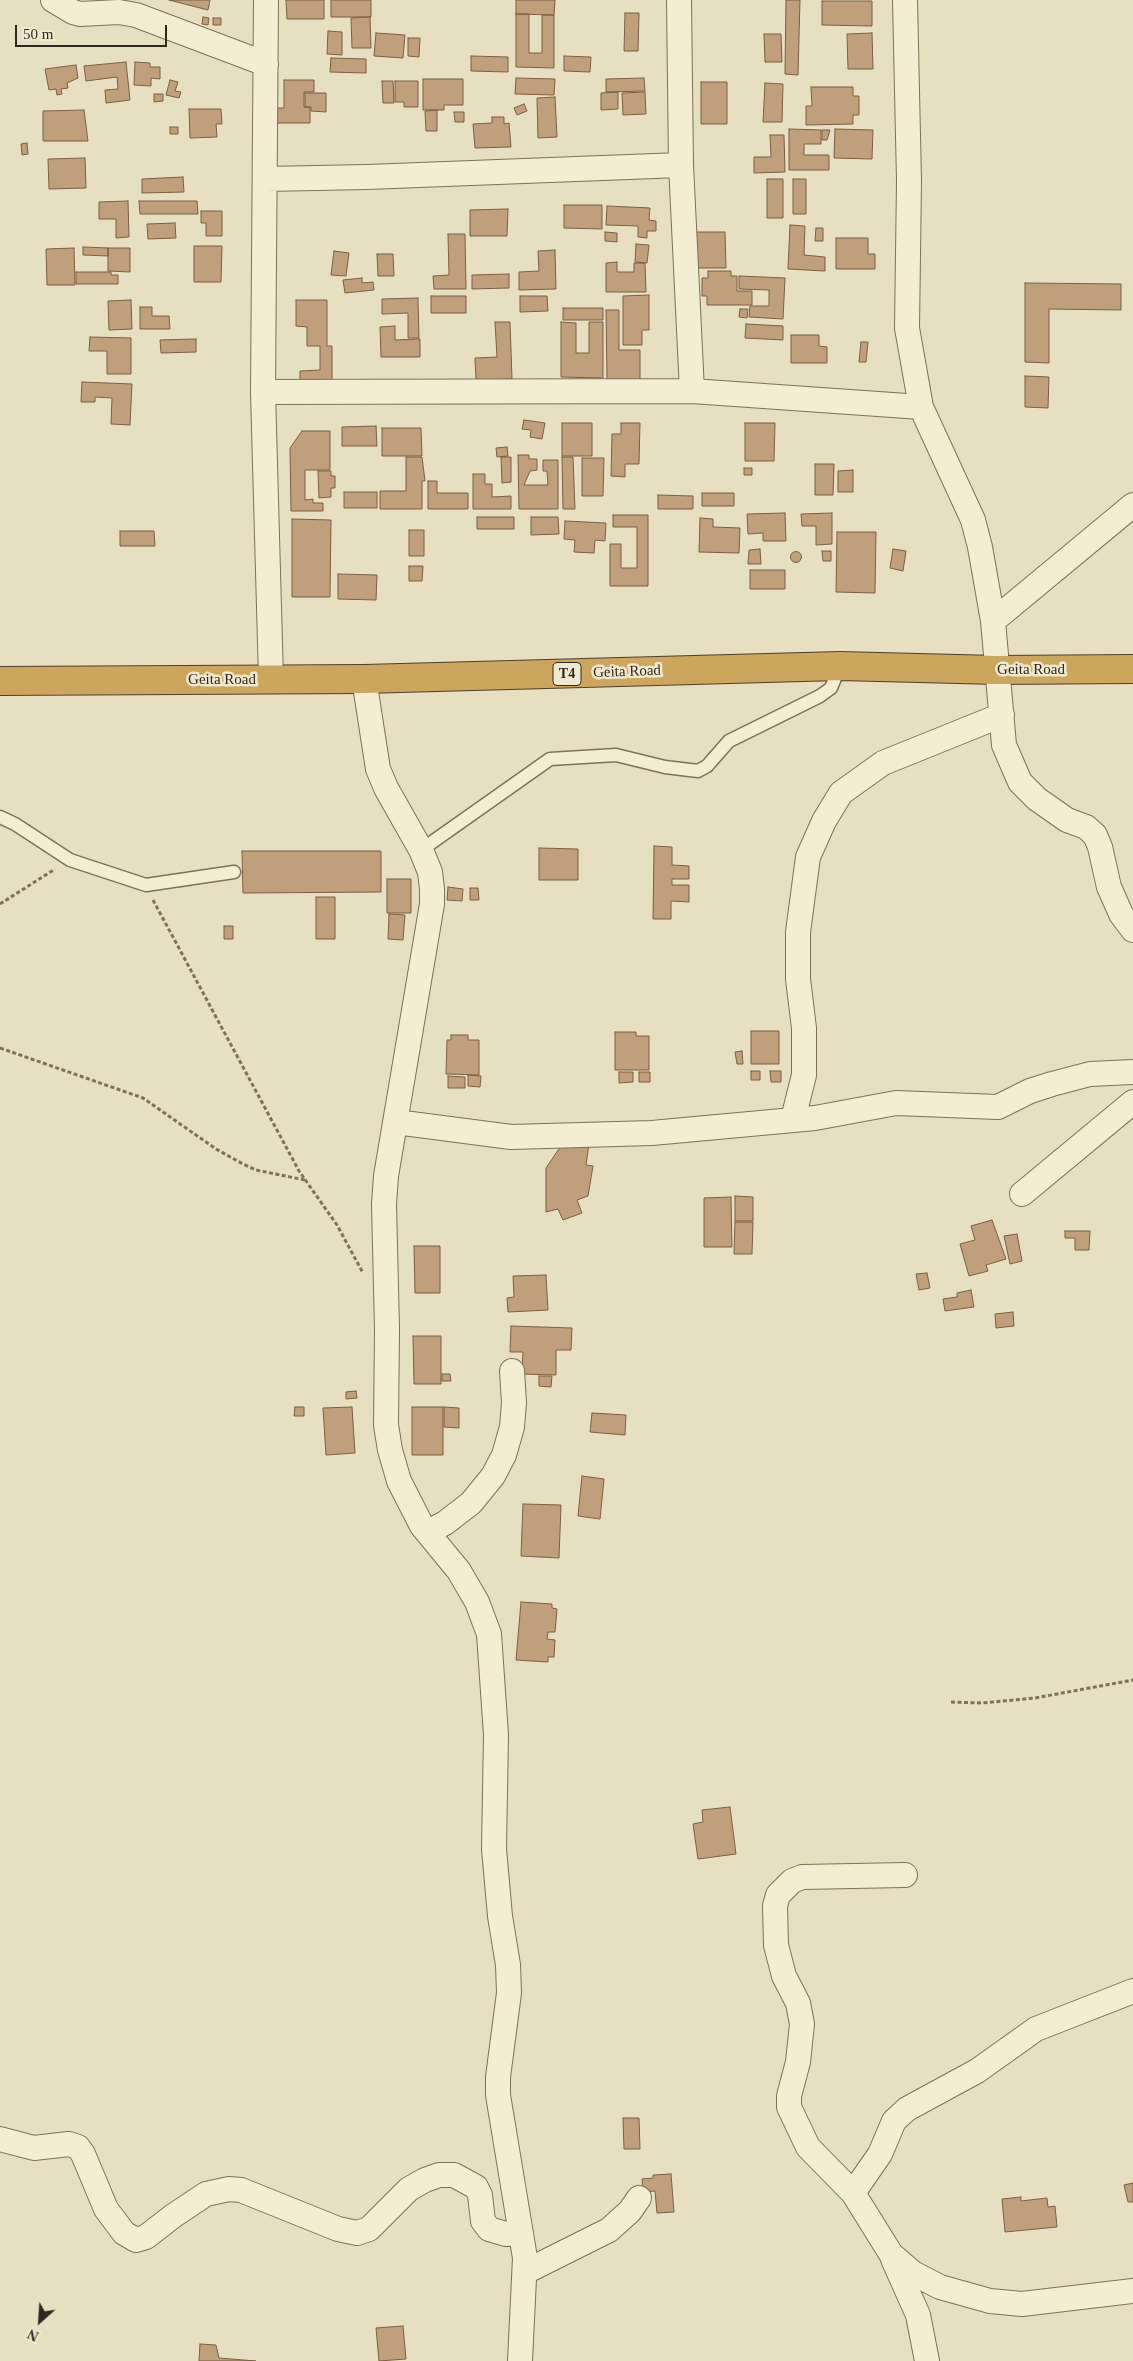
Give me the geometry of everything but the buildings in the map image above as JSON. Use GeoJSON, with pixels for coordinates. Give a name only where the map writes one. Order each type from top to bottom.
{"type":"FeatureCollection","features":[{"type":"Feature","properties":{"kind":"highway","name":"Geita Road"},"geometry":{"type":"LineString","coordinates":[[0,681],[364,679],[840,666],[997,670],[1133,669]]}},
{"type":"Feature","properties":{"kind":"street"},"geometry":{"type":"LineString","coordinates":[[53,0],[80,14],[119,12],[136,15],[266,64]]}},
{"type":"Feature","properties":{"kind":"street"},"geometry":{"type":"LineString","coordinates":[[266,0],[263,392],[271,679]]}},
{"type":"Feature","properties":{"kind":"street"},"geometry":{"type":"LineString","coordinates":[[679,0],[681,165],[692,391]]}},
{"type":"Feature","properties":{"kind":"street"},"geometry":{"type":"LineString","coordinates":[[905,0],[909,181],[907,328],[921,407],[973,520],[993,621],[1004,745],[1020,782],[1048,808],[1067,820],[1086,827],[1095,835],[1100,846],[1109,887],[1121,914],[1133,930]]}},
{"type":"Feature","properties":{"kind":"street"},"geometry":{"type":"LineString","coordinates":[[265,179],[681,165]]}},
{"type":"Feature","properties":{"kind":"street"},"geometry":{"type":"LineString","coordinates":[[263,392],[692,391],[921,407]]}},
{"type":"Feature","properties":{"kind":"street"},"geometry":{"type":"LineString","coordinates":[[993,621],[1133,505]]}},
{"type":"Feature","properties":{"kind":"street"},"geometry":{"type":"LineString","coordinates":[[364,679],[378,769],[386,788],[421,850],[430,872],[432,904],[384,1204],[387,1329],[386,1425],[390,1450],[399,1481],[428,1532],[459,1571],[477,1602],[489,1634],[496,1735],[494,1849],[509,1984],[506,2026],[498,2077],[498,2095],[522,2233],[525,2272],[520,2361]]}},
{"type":"Feature","properties":{"kind":"street"},"geometry":{"type":"LineString","coordinates":[[794,1119],[804,1075],[804,1028],[798,979],[798,932],[808,857],[824,821],[841,793],[883,763],[1002,715]]}},
{"type":"Feature","properties":{"kind":"street"},"geometry":{"type":"LineString","coordinates":[[396,1122],[521,1137],[652,1132],[794,1119],[896,1103],[998,1107],[1030,1091],[1090,1074],[1133,1072]]}},
{"type":"Feature","properties":{"kind":"street"},"geometry":{"type":"LineString","coordinates":[[1022,1194],[1133,1102]]}},
{"type":"Feature","properties":{"kind":"street"},"geometry":{"type":"LineString","coordinates":[[428,1532],[445,1523],[471,1502],[493,1476],[512,1427],[514,1403],[512,1371]]}},
{"type":"Feature","properties":{"kind":"street"},"geometry":{"type":"LineString","coordinates":[[905,1876],[802,1877],[784,1888],[775,1906],[776,1945],[784,1976],[798,2003],[802,2024],[798,2062],[789,2096],[789,2107],[808,2147],[852,2194],[891,2254],[918,2315],[927,2361]]}},
{"type":"Feature","properties":{"kind":"street"},"geometry":{"type":"LineString","coordinates":[[852,2194],[880,2154],[894,2120],[907,2109],[977,2071],[1036,2029],[1133,1991]]}},
{"type":"Feature","properties":{"kind":"street"},"geometry":{"type":"LineString","coordinates":[[0,2139],[34,2148],[69,2144],[78,2147],[83,2154],[106,2209],[124,2233],[136,2240],[146,2237],[172,2216],[206,2194],[229,2189],[241,2190],[338,2229],[357,2233],[369,2229],[409,2189],[439,2175],[454,2174],[476,2188],[480,2195],[483,2221],[490,2229],[506,2234],[522,2233]]}},
{"type":"Feature","properties":{"kind":"street"},"geometry":{"type":"LineString","coordinates":[[525,2272],[602,2234],[630,2211],[639,2198]]}},
{"type":"Feature","properties":{"kind":"street"},"geometry":{"type":"LineString","coordinates":[[891,2254],[913,2272],[940,2287],[990,2301],[1022,2304],[1133,2291]]}},
{"type":"Feature","properties":{"kind":"lane"},"geometry":{"type":"LineString","coordinates":[[421,850],[550,758],[616,755],[692,772],[703,769],[729,741],[820,696],[831,688],[840,666]]}},
{"type":"Feature","properties":{"kind":"lane"},"geometry":{"type":"LineString","coordinates":[[0,817],[15,824],[70,860],[146,885],[234,872]]}},
{"type":"Feature","properties":{"kind":"path"},"geometry":{"type":"LineString","coordinates":[[0,904],[70,860]]}},
{"type":"Feature","properties":{"kind":"path"},"geometry":{"type":"LineString","coordinates":[[146,885],[305,1180],[337,1226],[364,1275]]}},
{"type":"Feature","properties":{"kind":"path"},"geometry":{"type":"LineString","coordinates":[[0,1048],[144,1098],[216,1149],[249,1167],[305,1180]]}},
{"type":"Feature","properties":{"kind":"path"},"geometry":{"type":"LineString","coordinates":[[951,1702],[982,1703],[1036,1698],[1133,1680]]}}]}
